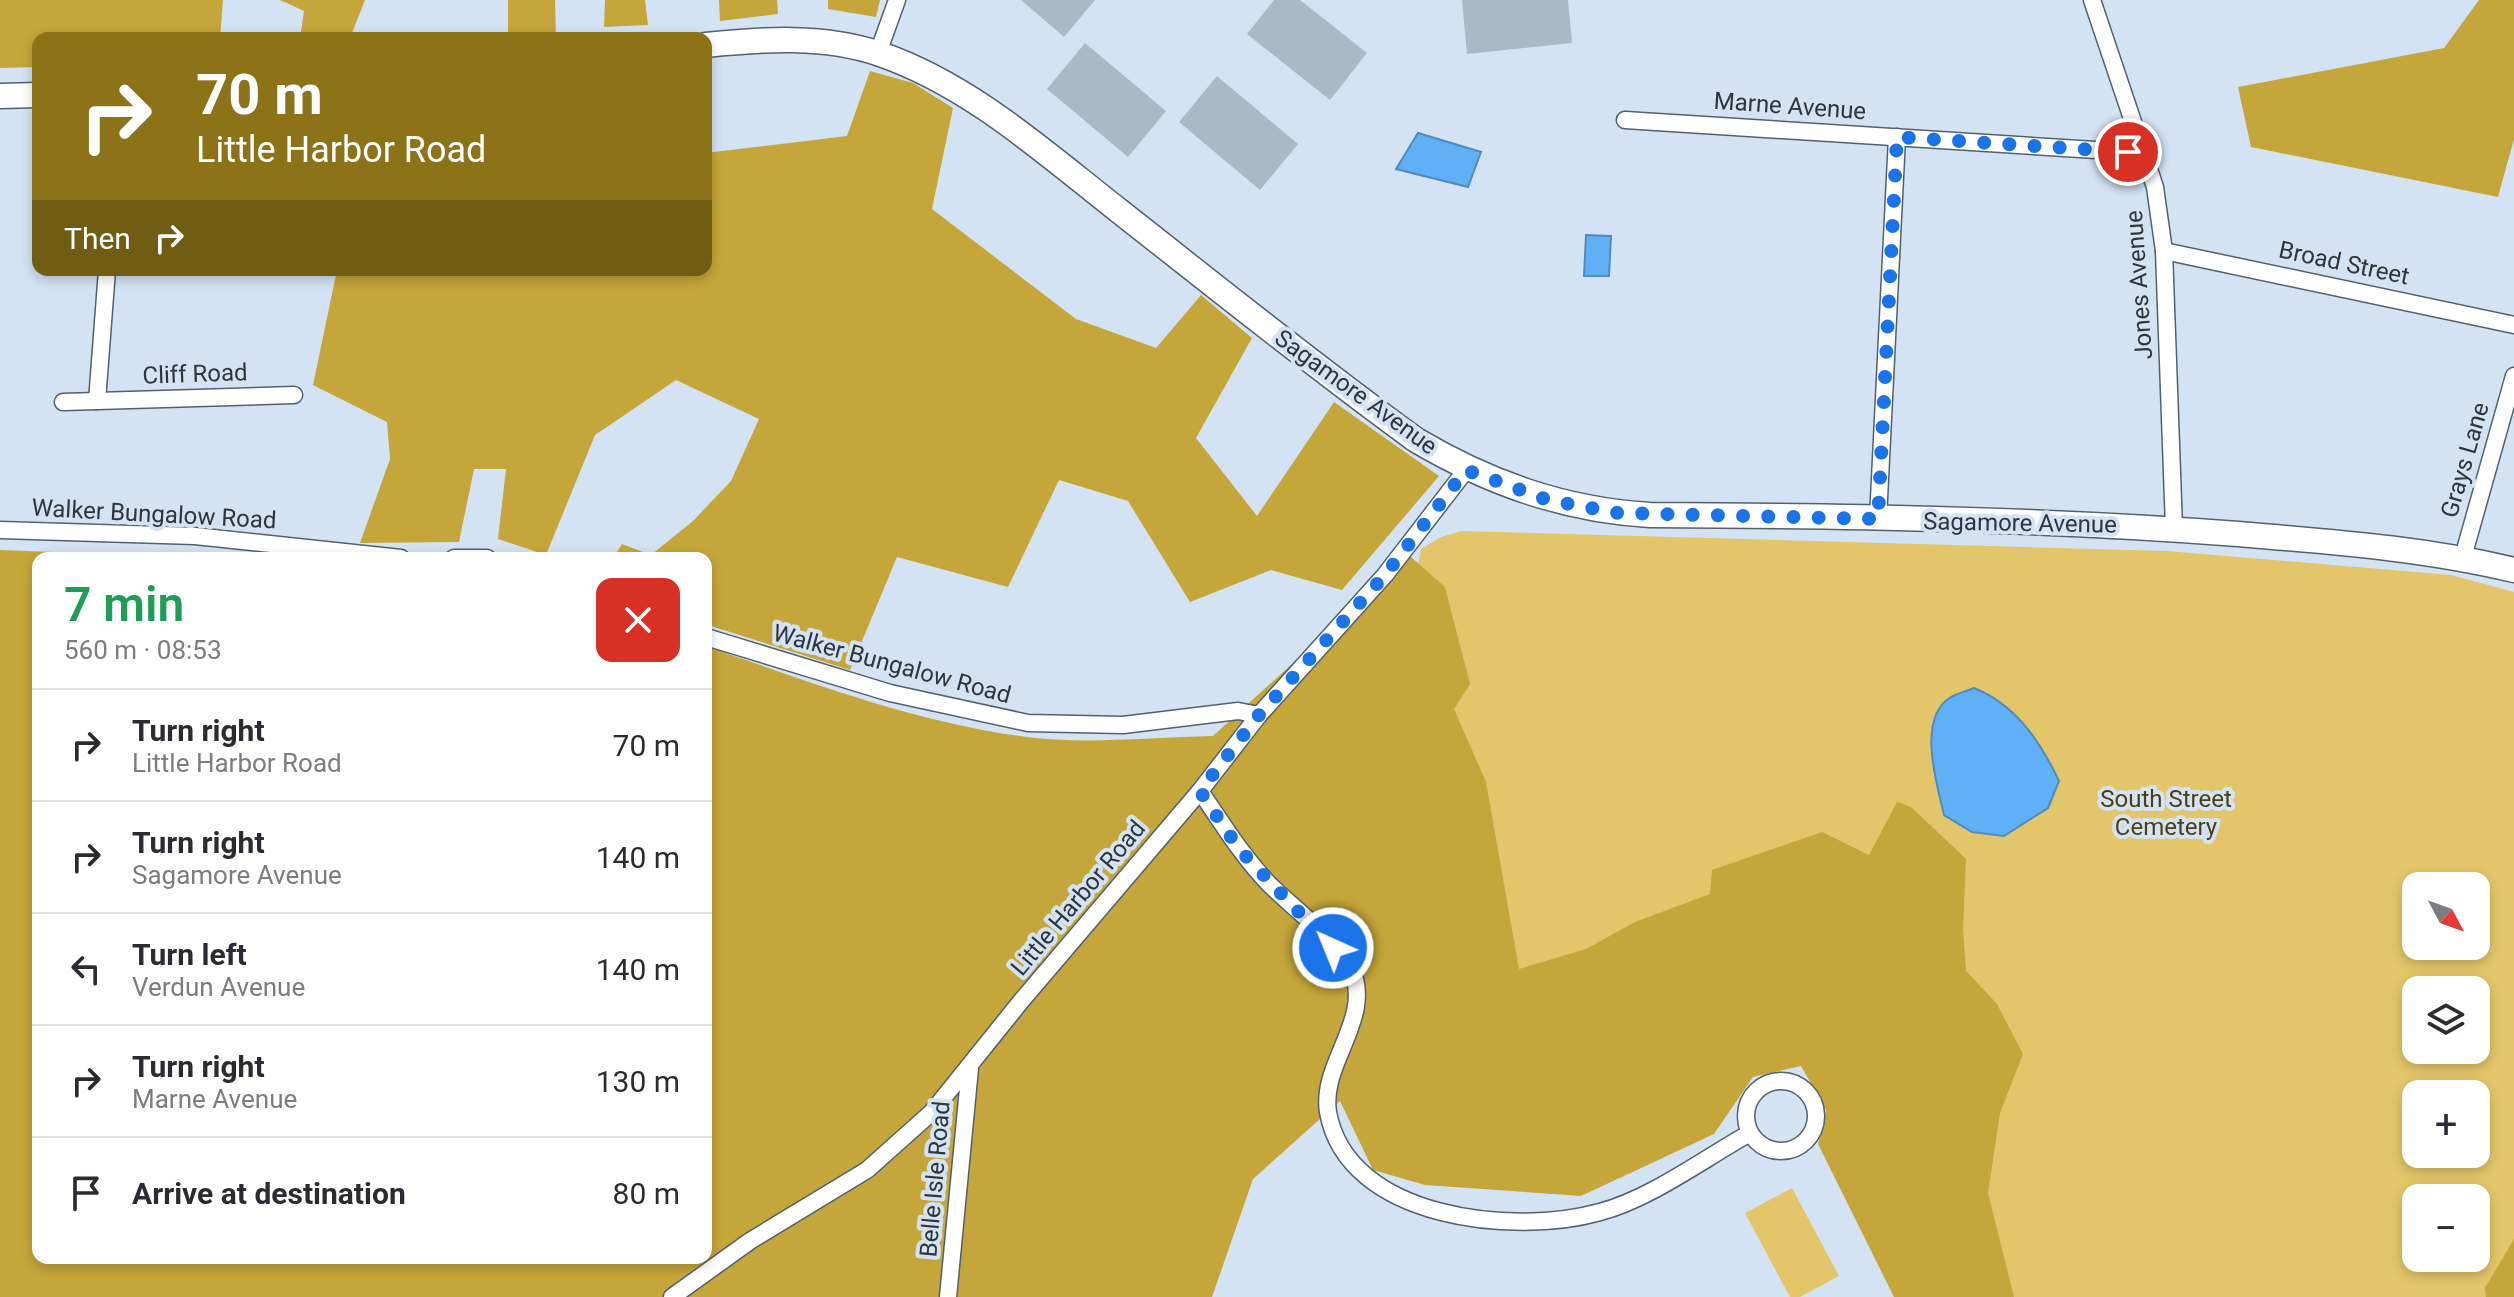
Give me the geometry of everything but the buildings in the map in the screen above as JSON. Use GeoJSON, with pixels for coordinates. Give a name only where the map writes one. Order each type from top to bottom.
{"type":"FeatureCollection","features":[{"type":"Feature","properties":{"kind":"main road","name":"Sagamore Avenue"},"geometry":{"type":"LineString","coordinates":[[712,45],[816,41],[878,53],[942,81],[983,106],[1384,417],[1466,470],[1548,500],[1618,513],[2174,528],[2463,557],[2514,570]]}},
{"type":"Feature","properties":{"kind":"main road"},"geometry":{"type":"LineString","coordinates":[[0,96],[32,95]]}},
{"type":"Feature","properties":{"kind":"street"},"geometry":{"type":"LineString","coordinates":[[878,53],[897,0]]}},
{"type":"Feature","properties":{"kind":"street","name":"Jones Avenue"},"geometry":{"type":"LineString","coordinates":[[2092,0],[2155,187],[2164,251],[2174,528]]}},
{"type":"Feature","properties":{"kind":"street","name":"Marne Avenue"},"geometry":{"type":"LineString","coordinates":[[1625,120],[2143,153]]}},
{"type":"Feature","properties":{"kind":"street"},"geometry":{"type":"LineString","coordinates":[[1878,519],[1897,137]]}},
{"type":"Feature","properties":{"kind":"street","name":"Broad Street"},"geometry":{"type":"LineString","coordinates":[[2164,251],[2514,325]]}},
{"type":"Feature","properties":{"kind":"street"},"geometry":{"type":"LineString","coordinates":[[97,401],[107,276]]}},
{"type":"Feature","properties":{"kind":"street","name":"Grays Lane"},"geometry":{"type":"LineString","coordinates":[[2463,557],[2514,376]]}},
{"type":"Feature","properties":{"kind":"street","name":"Cliff Road"},"geometry":{"type":"LineString","coordinates":[[63,402],[294,395]]}},
{"type":"Feature","properties":{"kind":"street","name":"Little Harbor Road"},"geometry":{"type":"LineString","coordinates":[[672,1297],[750,1241],[867,1170],[922,1122],[1200,791],[1259,715],[1385,575],[1466,470]]}},
{"type":"Feature","properties":{"kind":"street","name":"Walker Bungalow Road"},"geometry":{"type":"LineString","coordinates":[[0,530],[195,536],[345,552]]}},
{"type":"Feature","properties":{"kind":"street","name":"Walker Bungalow Road"},"geometry":{"type":"LineString","coordinates":[[712,639],[890,693],[1028,723],[1123,725],[1238,711],[1259,715]]}},
{"type":"Feature","properties":{"kind":"street"},"geometry":{"type":"LineString","coordinates":[[1200,791],[1248,860],[1350,965],[1358,996],[1348,1040],[1333,1075],[1328,1110],[1339,1141],[1365,1178],[1409,1203],[1471,1216],[1541,1224],[1603,1212],[1628,1202],[1750,1133]]}},
{"type":"Feature","properties":{"kind":"street","name":"Belle Isle Road"},"geometry":{"type":"LineString","coordinates":[[948,1297],[970,1066]]}},
{"type":"Feature","properties":{"kind":"street"},"geometry":{"type":"LineString","coordinates":[[1789,1082],[1800,1086],[1814,1104],[1814,1127],[1800,1145],[1778,1151],[1757,1142],[1750,1133],[1746,1110],[1750,1100],[1767,1084],[1789,1082]]}},
{"type":"Feature","properties":{"kind":"green space","name":"South Street Cemetery"},"geometry":{"type":"Polygon","coordinates":[[[1461,531],[2167,551],[2451,575],[2514,592],[2514,1297],[1979,1297],[1987,1090],[1510,978],[1418,565],[1421,549],[1441,537],[1461,531]]]}},
{"type":"Feature","properties":{"kind":"green space"},"geometry":{"type":"Polygon","coordinates":[[[1792,1188],[1839,1276],[1800,1297],[1790,1297],[1745,1213],[1792,1188]]]}},
{"type":"Feature","properties":{"kind":"shaded area"},"geometry":{"type":"Polygon","coordinates":[[[0,0],[223,0],[220,32],[32,32],[32,67],[0,68],[0,0]]]}},
{"type":"Feature","properties":{"kind":"shaded area"},"geometry":{"type":"Polygon","coordinates":[[[280,0],[365,0],[352,32],[301,32],[304,11],[280,0]]]}},
{"type":"Feature","properties":{"kind":"shaded area"},"geometry":{"type":"Polygon","coordinates":[[[508,0],[555,0],[556,32],[508,32],[508,0]]]}},
{"type":"Feature","properties":{"kind":"shaded area"},"geometry":{"type":"Polygon","coordinates":[[[605,0],[645,0],[648,25],[604,27],[605,0]]]}},
{"type":"Feature","properties":{"kind":"shaded area"},"geometry":{"type":"Polygon","coordinates":[[[719,0],[777,0],[778,14],[720,21],[719,0]]]}},
{"type":"Feature","properties":{"kind":"shaded area"},"geometry":{"type":"Polygon","coordinates":[[[828,0],[880,0],[876,17],[828,9],[828,0]]]}},
{"type":"Feature","properties":{"kind":"shaded area"},"geometry":{"type":"Polygon","coordinates":[[[2479,0],[2514,0],[2514,139],[2498,197],[2251,147],[2238,87],[2444,48],[2479,0]]]}},
{"type":"Feature","properties":{"kind":"shaded area"},"geometry":{"type":"Polygon","coordinates":[[[870,71],[913,83],[953,108],[932,209],[1076,319],[1156,348],[1201,295],[1252,338],[1196,438],[1257,516],[1334,402],[1439,476],[1342,590],[1271,570],[1190,602],[1128,501],[1059,480],[1008,587],[897,557],[850,670],[712,626],[712,552],[655,552],[693,521],[731,481],[759,419],[676,380],[595,435],[547,552],[537,552],[498,539],[506,469],[474,469],[459,542],[360,543],[390,459],[387,422],[313,385],[336,276],[712,276],[712,152],[847,136],[870,71]]]}},
{"type":"Feature","properties":{"kind":"shaded area"},"geometry":{"type":"Polygon","coordinates":[[[622,544],[643,552],[617,552],[622,544]]]}},
{"type":"Feature","properties":{"kind":"shaded area"},"geometry":{"type":"Polygon","coordinates":[[[0,550],[54,552],[32,552],[32,1264],[712,1264],[712,648],[868,701],[993,732],[1077,740],[1213,736],[1410,556],[1445,587],[1470,684],[1454,709],[1486,782],[1519,969],[1586,949],[1635,922],[1710,894],[1712,870],[1822,832],[1869,855],[1897,802],[1911,807],[1966,859],[1963,930],[1966,971],[1997,1004],[2023,1054],[2000,1113],[1988,1193],[2014,1297],[1894,1297],[1818,1144],[1826,1110],[1801,1066],[1753,1077],[1714,1134],[1581,1196],[1425,1185],[1373,1170],[1340,1101],[1253,1179],[1212,1297],[0,1297],[0,550]]]}},
{"type":"Feature","properties":{"kind":"shaded area"},"geometry":{"type":"Polygon","coordinates":[[[2514,1239],[2514,1297],[2486,1297],[2485,1288],[2514,1239]]]}},
{"type":"Feature","properties":{"kind":"water"},"geometry":{"type":"Polygon","coordinates":[[[1418,133],[1481,152],[1468,187],[1396,169],[1418,133]]]}},
{"type":"Feature","properties":{"kind":"water"},"geometry":{"type":"Polygon","coordinates":[[[1586,235],[1611,236],[1609,276],[1584,276],[1586,235]]]}},
{"type":"Feature","properties":{"kind":"water"},"geometry":{"type":"Polygon","coordinates":[[[1974,688],[2002,704],[2025,726],[2044,752],[2059,781],[2048,808],[2004,836],[1972,832],[1944,815],[1937,786],[1932,752],[1934,720],[1940,707],[1951,697],[1974,688]]]}},
{"type":"Feature","properties":{"kind":"route"},"geometry":{"type":"LineString","coordinates":[[1333,948],[1267,882],[1239,849],[1200,791],[1259,715],[1385,575],[1466,470],[1548,500],[1618,513],[1878,519],[1897,137],[2128,152]]}}]}
